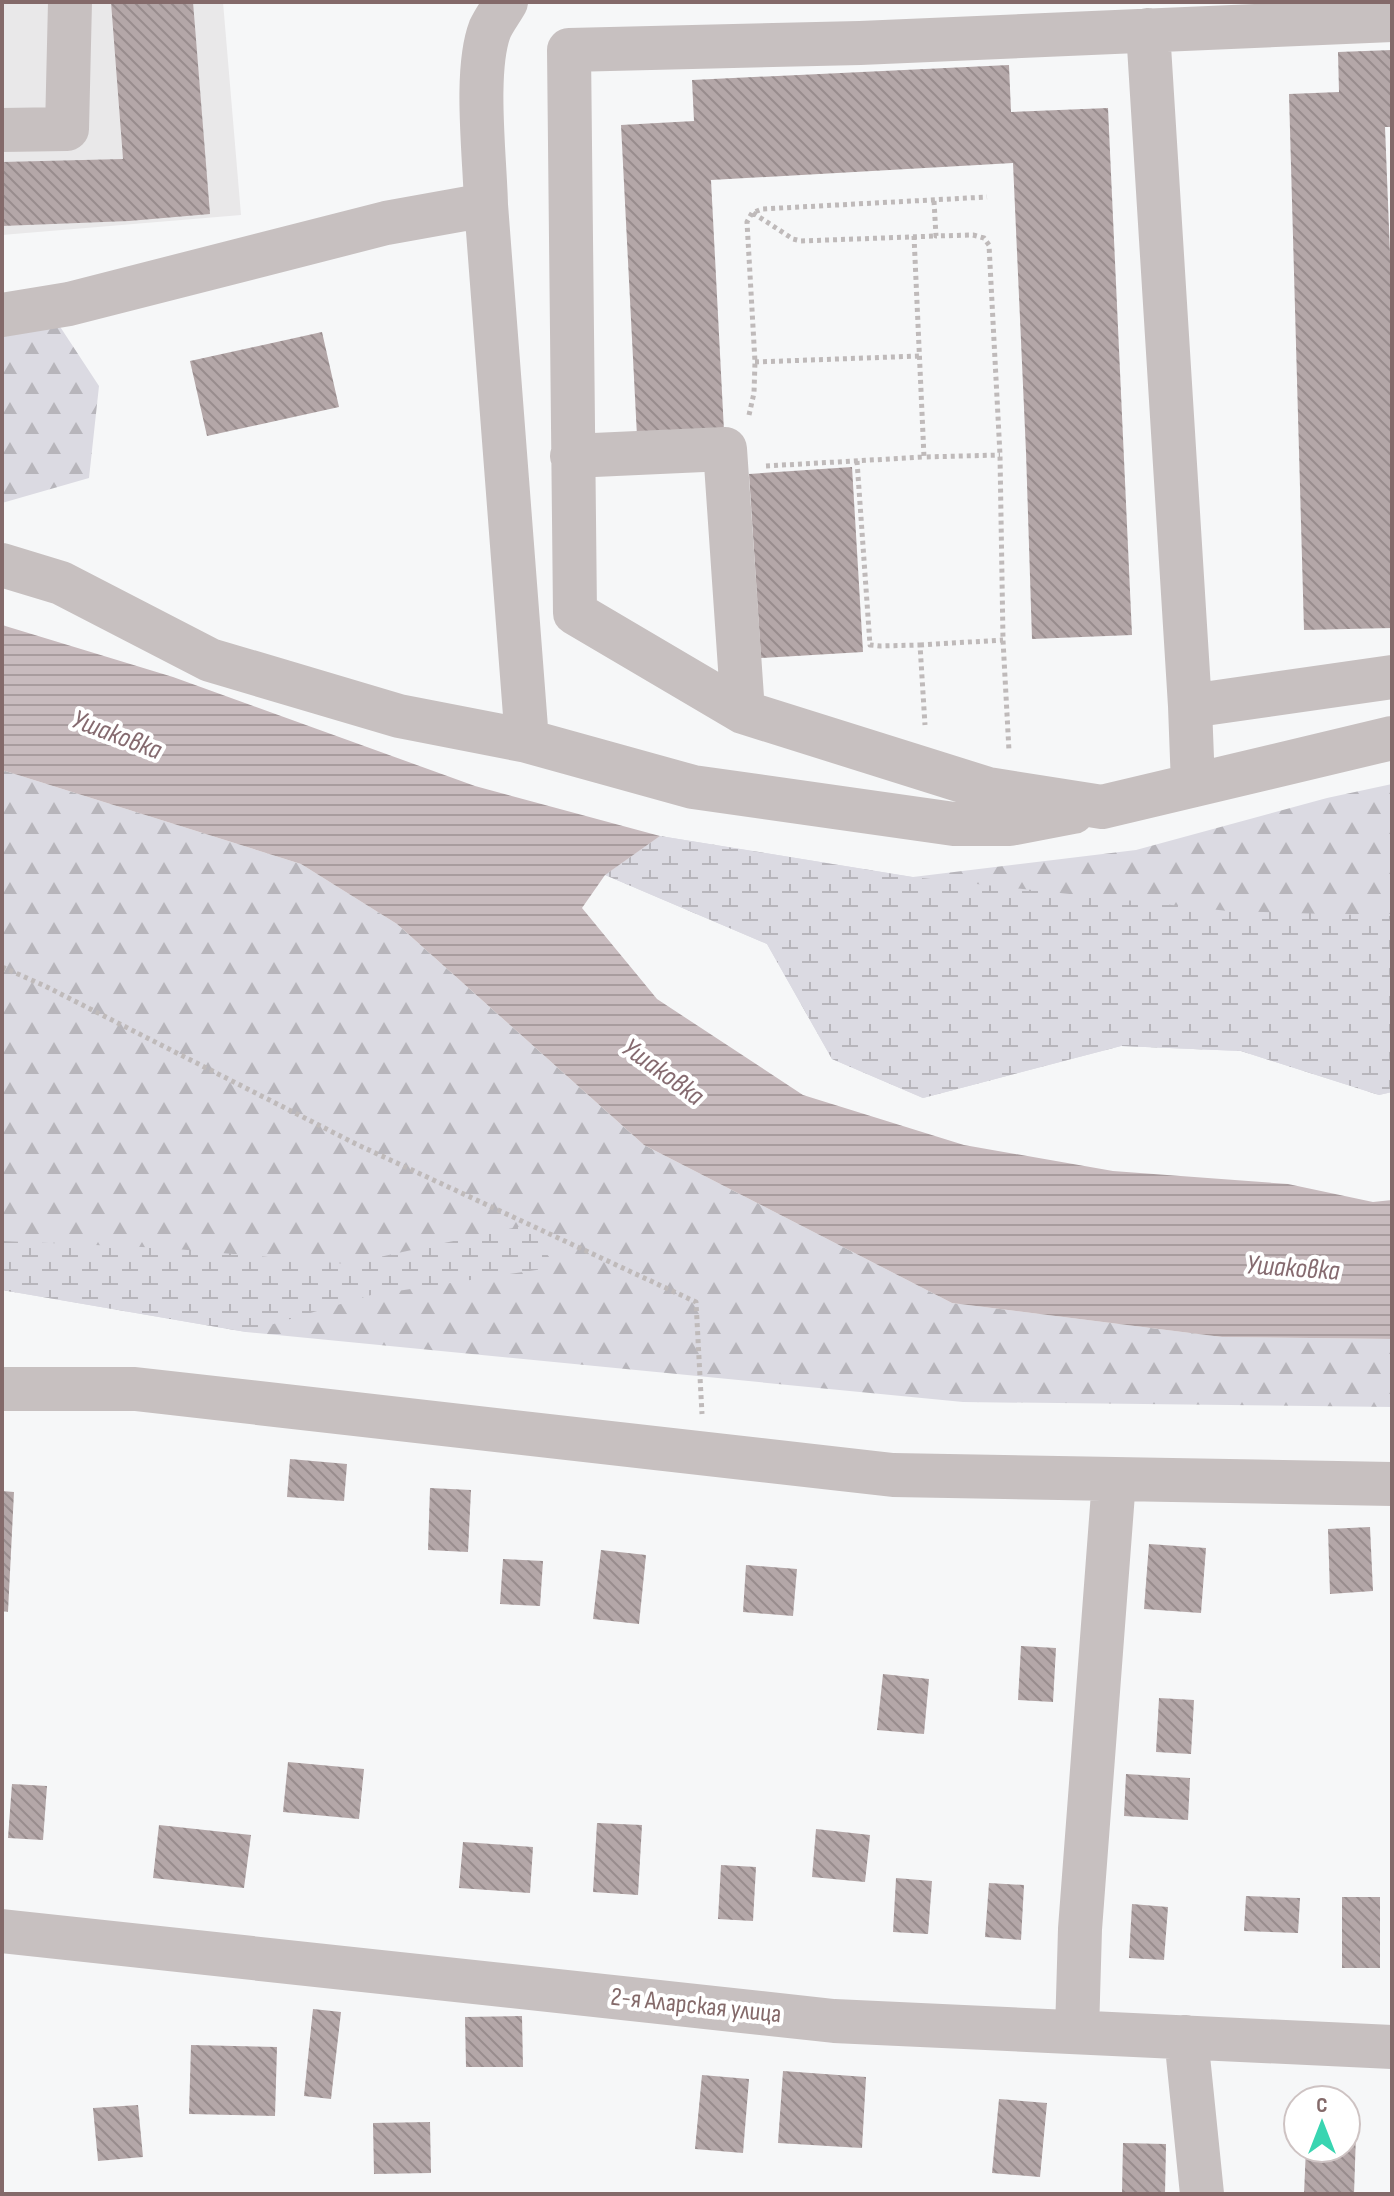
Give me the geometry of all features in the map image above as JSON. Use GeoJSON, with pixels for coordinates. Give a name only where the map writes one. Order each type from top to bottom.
{"type":"FeatureCollection","features":[{"type":"Feature","properties":{"kind":"street"},"geometry":{"type":"LineString","coordinates":[[2,130],[67,129],[70,2]]}},
{"type":"Feature","properties":{"kind":"street"},"geometry":{"type":"LineString","coordinates":[[506,2],[491,26],[485,45],[482,92],[486,205],[527,741]]}},
{"type":"Feature","properties":{"kind":"street"},"geometry":{"type":"LineString","coordinates":[[1102,807],[988,789],[743,712],[575,613],[569,50],[860,43],[1392,20]]}},
{"type":"Feature","properties":{"kind":"street"},"geometry":{"type":"LineString","coordinates":[[1148,30],[1193,785]]}},
{"type":"Feature","properties":{"kind":"street"},"geometry":{"type":"LineString","coordinates":[[2,315],[69,304],[386,223],[486,205]]}},
{"type":"Feature","properties":{"kind":"street"},"geometry":{"type":"LineString","coordinates":[[572,456],[725,449],[733,458],[743,712]]}},
{"type":"Feature","properties":{"kind":"street"},"geometry":{"type":"LineString","coordinates":[[2,565],[61,583],[210,660],[399,716],[527,741],[693,787],[954,824],[1010,824],[1102,807],[1392,738]]}},
{"type":"Feature","properties":{"kind":"street"},"geometry":{"type":"LineString","coordinates":[[1190,706],[1392,677]]}},
{"type":"Feature","properties":{"kind":"street"},"geometry":{"type":"LineString","coordinates":[[2,1389],[135,1389],[893,1475],[1392,1484]]}},
{"type":"Feature","properties":{"kind":"street"},"geometry":{"type":"LineString","coordinates":[[1077,2032],[1080,1929],[1114,1480]]}},
{"type":"Feature","properties":{"kind":"street","name":"2-я Аларская улица"},"geometry":{"type":"LineString","coordinates":[[2,1931],[834,2021],[1392,2047]]}},
{"type":"Feature","properties":{"kind":"street"},"geometry":{"type":"LineString","coordinates":[[1186,2037],[1202,2194]]}},
{"type":"Feature","properties":{"kind":"path"},"geometry":{"type":"LineString","coordinates":[[987,197],[762,209],[752,213],[747,222],[754,393],[733,458],[753,467],[1000,455]]}},
{"type":"Feature","properties":{"kind":"path"},"geometry":{"type":"LineString","coordinates":[[934,201],[936,236]]}},
{"type":"Feature","properties":{"kind":"path"},"geometry":{"type":"LineString","coordinates":[[752,213],[801,241],[973,235],[984,238],[989,245],[1000,455],[1003,640],[1010,791]]}},
{"type":"Feature","properties":{"kind":"path"},"geometry":{"type":"LineString","coordinates":[[914,236],[924,457]]}},
{"type":"Feature","properties":{"kind":"path"},"geometry":{"type":"LineString","coordinates":[[755,362],[920,356]]}},
{"type":"Feature","properties":{"kind":"path"},"geometry":{"type":"LineString","coordinates":[[857,461],[870,645],[1003,640]]}},
{"type":"Feature","properties":{"kind":"path"},"geometry":{"type":"LineString","coordinates":[[920,645],[927,770]]}},
{"type":"Feature","properties":{"kind":"path"},"geometry":{"type":"LineString","coordinates":[[2,967],[356,1144],[696,1302],[704,1453]]}},
{"type":"Feature","properties":{"kind":"shaded area"},"geometry":{"type":"Polygon","coordinates":[[[2,2],[223,2],[241,215],[2,235],[2,2]]]}},
{"type":"Feature","properties":{"kind":"green space"},"geometry":{"type":"Polygon","coordinates":[[[2,315],[55,319],[99,386],[89,478],[2,503],[2,315]]]}},
{"type":"Feature","properties":{"kind":"green space"},"geometry":{"type":"Polygon","coordinates":[[[2,770],[301,864],[397,924],[644,1145],[952,1303],[1222,1337],[1392,1339],[1392,1407],[963,1402],[246,1332],[2,1290],[2,770]]]}},
{"type":"Feature","properties":{"kind":"green space"},"geometry":{"type":"Polygon","coordinates":[[[1392,784],[1392,1092],[1379,1095],[1241,1051],[1121,1046],[923,1098],[832,1059],[767,944],[605,875],[660,836],[913,877],[1136,850],[1327,798],[1392,784]]]}},
{"type":"Feature","properties":{"kind":"green space"},"geometry":{"type":"Polygon","coordinates":[[[660,836],[912,877],[1228,911],[1392,916],[1392,1092],[1379,1095],[1241,1051],[1121,1046],[923,1098],[832,1059],[767,944],[605,875],[660,836]]]}},
{"type":"Feature","properties":{"kind":"green space"},"geometry":{"type":"Polygon","coordinates":[[[527,1225],[556,1267],[371,1295],[246,1332],[2,1290],[2,1241],[165,1248],[347,1264],[527,1225]]]}},
{"type":"Feature","properties":{"kind":"water","name":"Ушаковка"},"geometry":{"type":"Polygon","coordinates":[[[2,625],[173,677],[475,786],[660,836],[605,875],[582,908],[657,999],[803,1095],[964,1145],[1113,1171],[1288,1184],[1373,1202],[1392,1200],[1392,1339],[1222,1337],[952,1303],[644,1145],[397,924],[301,864],[2,770],[2,625]]]}},
{"type":"Feature","properties":{"kind":"building"},"geometry":{"type":"Polygon","coordinates":[[[111,2],[193,2],[210,214],[2,226],[2,162],[123,159],[111,2]]]}},
{"type":"Feature","properties":{"kind":"building"},"geometry":{"type":"Polygon","coordinates":[[[1392,50],[1392,127],[1385,127],[1392,304],[1392,628],[1304,630],[1289,94],[1339,92],[1338,52],[1392,50]]]}},
{"type":"Feature","properties":{"kind":"building"},"geometry":{"type":"Polygon","coordinates":[[[1009,65],[1011,112],[1108,108],[1132,635],[1032,639],[1013,163],[711,180],[724,431],[637,436],[621,125],[694,121],[692,80],[1009,65]]]}},
{"type":"Feature","properties":{"kind":"building"},"geometry":{"type":"Polygon","coordinates":[[[322,332],[339,407],[207,436],[190,361],[322,332]]]}},
{"type":"Feature","properties":{"kind":"building"},"geometry":{"type":"Polygon","coordinates":[[[852,467],[863,652],[761,658],[749,474],[852,467]]]}},
{"type":"Feature","properties":{"kind":"building"},"geometry":{"type":"Polygon","coordinates":[[[290,1459],[347,1464],[344,1501],[287,1497],[290,1459]]]}},
{"type":"Feature","properties":{"kind":"building"},"geometry":{"type":"Polygon","coordinates":[[[430,1488],[471,1490],[468,1552],[428,1550],[430,1488]]]}},
{"type":"Feature","properties":{"kind":"building"},"geometry":{"type":"Polygon","coordinates":[[[2,1491],[14,1492],[8,1612],[2,1611],[2,1491]]]}},
{"type":"Feature","properties":{"kind":"building"},"geometry":{"type":"Polygon","coordinates":[[[1370,1527],[1373,1591],[1330,1594],[1328,1529],[1370,1527]]]}},
{"type":"Feature","properties":{"kind":"building"},"geometry":{"type":"Polygon","coordinates":[[[1149,1544],[1206,1548],[1201,1613],[1144,1609],[1149,1544]]]}},
{"type":"Feature","properties":{"kind":"building"},"geometry":{"type":"Polygon","coordinates":[[[601,1550],[646,1555],[639,1624],[593,1619],[601,1550]]]}},
{"type":"Feature","properties":{"kind":"building"},"geometry":{"type":"Polygon","coordinates":[[[503,1559],[543,1561],[540,1606],[500,1604],[503,1559]]]}},
{"type":"Feature","properties":{"kind":"building"},"geometry":{"type":"Polygon","coordinates":[[[746,1565],[797,1569],[793,1616],[743,1612],[746,1565]]]}},
{"type":"Feature","properties":{"kind":"building"},"geometry":{"type":"Polygon","coordinates":[[[1021,1646],[1056,1648],[1053,1702],[1018,1700],[1021,1646]]]}},
{"type":"Feature","properties":{"kind":"building"},"geometry":{"type":"Polygon","coordinates":[[[883,1674],[929,1679],[924,1734],[877,1730],[883,1674]]]}},
{"type":"Feature","properties":{"kind":"building"},"geometry":{"type":"Polygon","coordinates":[[[1159,1698],[1194,1700],[1191,1754],[1156,1752],[1159,1698]]]}},
{"type":"Feature","properties":{"kind":"building"},"geometry":{"type":"Polygon","coordinates":[[[288,1762],[364,1769],[359,1819],[283,1812],[288,1762]]]}},
{"type":"Feature","properties":{"kind":"building"},"geometry":{"type":"Polygon","coordinates":[[[1126,1774],[1190,1778],[1188,1820],[1124,1816],[1126,1774]]]}},
{"type":"Feature","properties":{"kind":"building"},"geometry":{"type":"Polygon","coordinates":[[[12,1784],[47,1786],[43,1840],[8,1838],[12,1784]]]}},
{"type":"Feature","properties":{"kind":"building"},"geometry":{"type":"Polygon","coordinates":[[[597,1823],[642,1825],[638,1895],[593,1892],[597,1823]]]}},
{"type":"Feature","properties":{"kind":"building"},"geometry":{"type":"Polygon","coordinates":[[[159,1825],[251,1835],[244,1888],[153,1878],[159,1825]]]}},
{"type":"Feature","properties":{"kind":"building"},"geometry":{"type":"Polygon","coordinates":[[[816,1829],[870,1835],[865,1882],[812,1877],[816,1829]]]}},
{"type":"Feature","properties":{"kind":"building"},"geometry":{"type":"Polygon","coordinates":[[[463,1842],[533,1847],[530,1893],[459,1888],[463,1842]]]}},
{"type":"Feature","properties":{"kind":"building"},"geometry":{"type":"Polygon","coordinates":[[[721,1865],[756,1867],[753,1921],[718,1919],[721,1865]]]}},
{"type":"Feature","properties":{"kind":"building"},"geometry":{"type":"Polygon","coordinates":[[[896,1878],[932,1881],[928,1934],[893,1932],[896,1878]]]}},
{"type":"Feature","properties":{"kind":"building"},"geometry":{"type":"Polygon","coordinates":[[[989,1883],[1024,1885],[1021,1940],[985,1937],[989,1883]]]}},
{"type":"Feature","properties":{"kind":"building"},"geometry":{"type":"Polygon","coordinates":[[[1246,1896],[1300,1898],[1298,1933],[1244,1931],[1246,1896]]]}},
{"type":"Feature","properties":{"kind":"building"},"geometry":{"type":"Polygon","coordinates":[[[1342,1897],[1380,1897],[1380,1968],[1342,1968],[1342,1897]]]}},
{"type":"Feature","properties":{"kind":"building"},"geometry":{"type":"Polygon","coordinates":[[[1132,1904],[1168,1907],[1164,1960],[1129,1958],[1132,1904]]]}},
{"type":"Feature","properties":{"kind":"building"},"geometry":{"type":"Polygon","coordinates":[[[313,2009],[341,2012],[331,2099],[304,2096],[313,2009]]]}},
{"type":"Feature","properties":{"kind":"building"},"geometry":{"type":"Polygon","coordinates":[[[522,2016],[523,2067],[466,2067],[465,2017],[522,2016]]]}},
{"type":"Feature","properties":{"kind":"building"},"geometry":{"type":"Polygon","coordinates":[[[191,2045],[277,2047],[275,2116],[189,2114],[191,2045]]]}},
{"type":"Feature","properties":{"kind":"building"},"geometry":{"type":"Polygon","coordinates":[[[783,2071],[866,2077],[862,2148],[778,2143],[783,2071]]]}},
{"type":"Feature","properties":{"kind":"building"},"geometry":{"type":"Polygon","coordinates":[[[702,2075],[749,2079],[743,2153],[695,2149],[702,2075]]]}},
{"type":"Feature","properties":{"kind":"building"},"geometry":{"type":"Polygon","coordinates":[[[999,2099],[1047,2103],[1040,2177],[992,2173],[999,2099]]]}},
{"type":"Feature","properties":{"kind":"building"},"geometry":{"type":"Polygon","coordinates":[[[138,2105],[143,2157],[98,2161],[93,2108],[138,2105]]]}},
{"type":"Feature","properties":{"kind":"building"},"geometry":{"type":"Polygon","coordinates":[[[430,2122],[431,2173],[374,2174],[373,2123],[430,2122]]]}},
{"type":"Feature","properties":{"kind":"building"},"geometry":{"type":"Polygon","coordinates":[[[1123,2143],[1166,2144],[1165,2194],[1122,2194],[1123,2143]]]}},
{"type":"Feature","properties":{"kind":"building"},"geometry":{"type":"Polygon","coordinates":[[[1305,2164],[1355,2164],[1354,2194],[1304,2194],[1305,2164]]]}}]}
